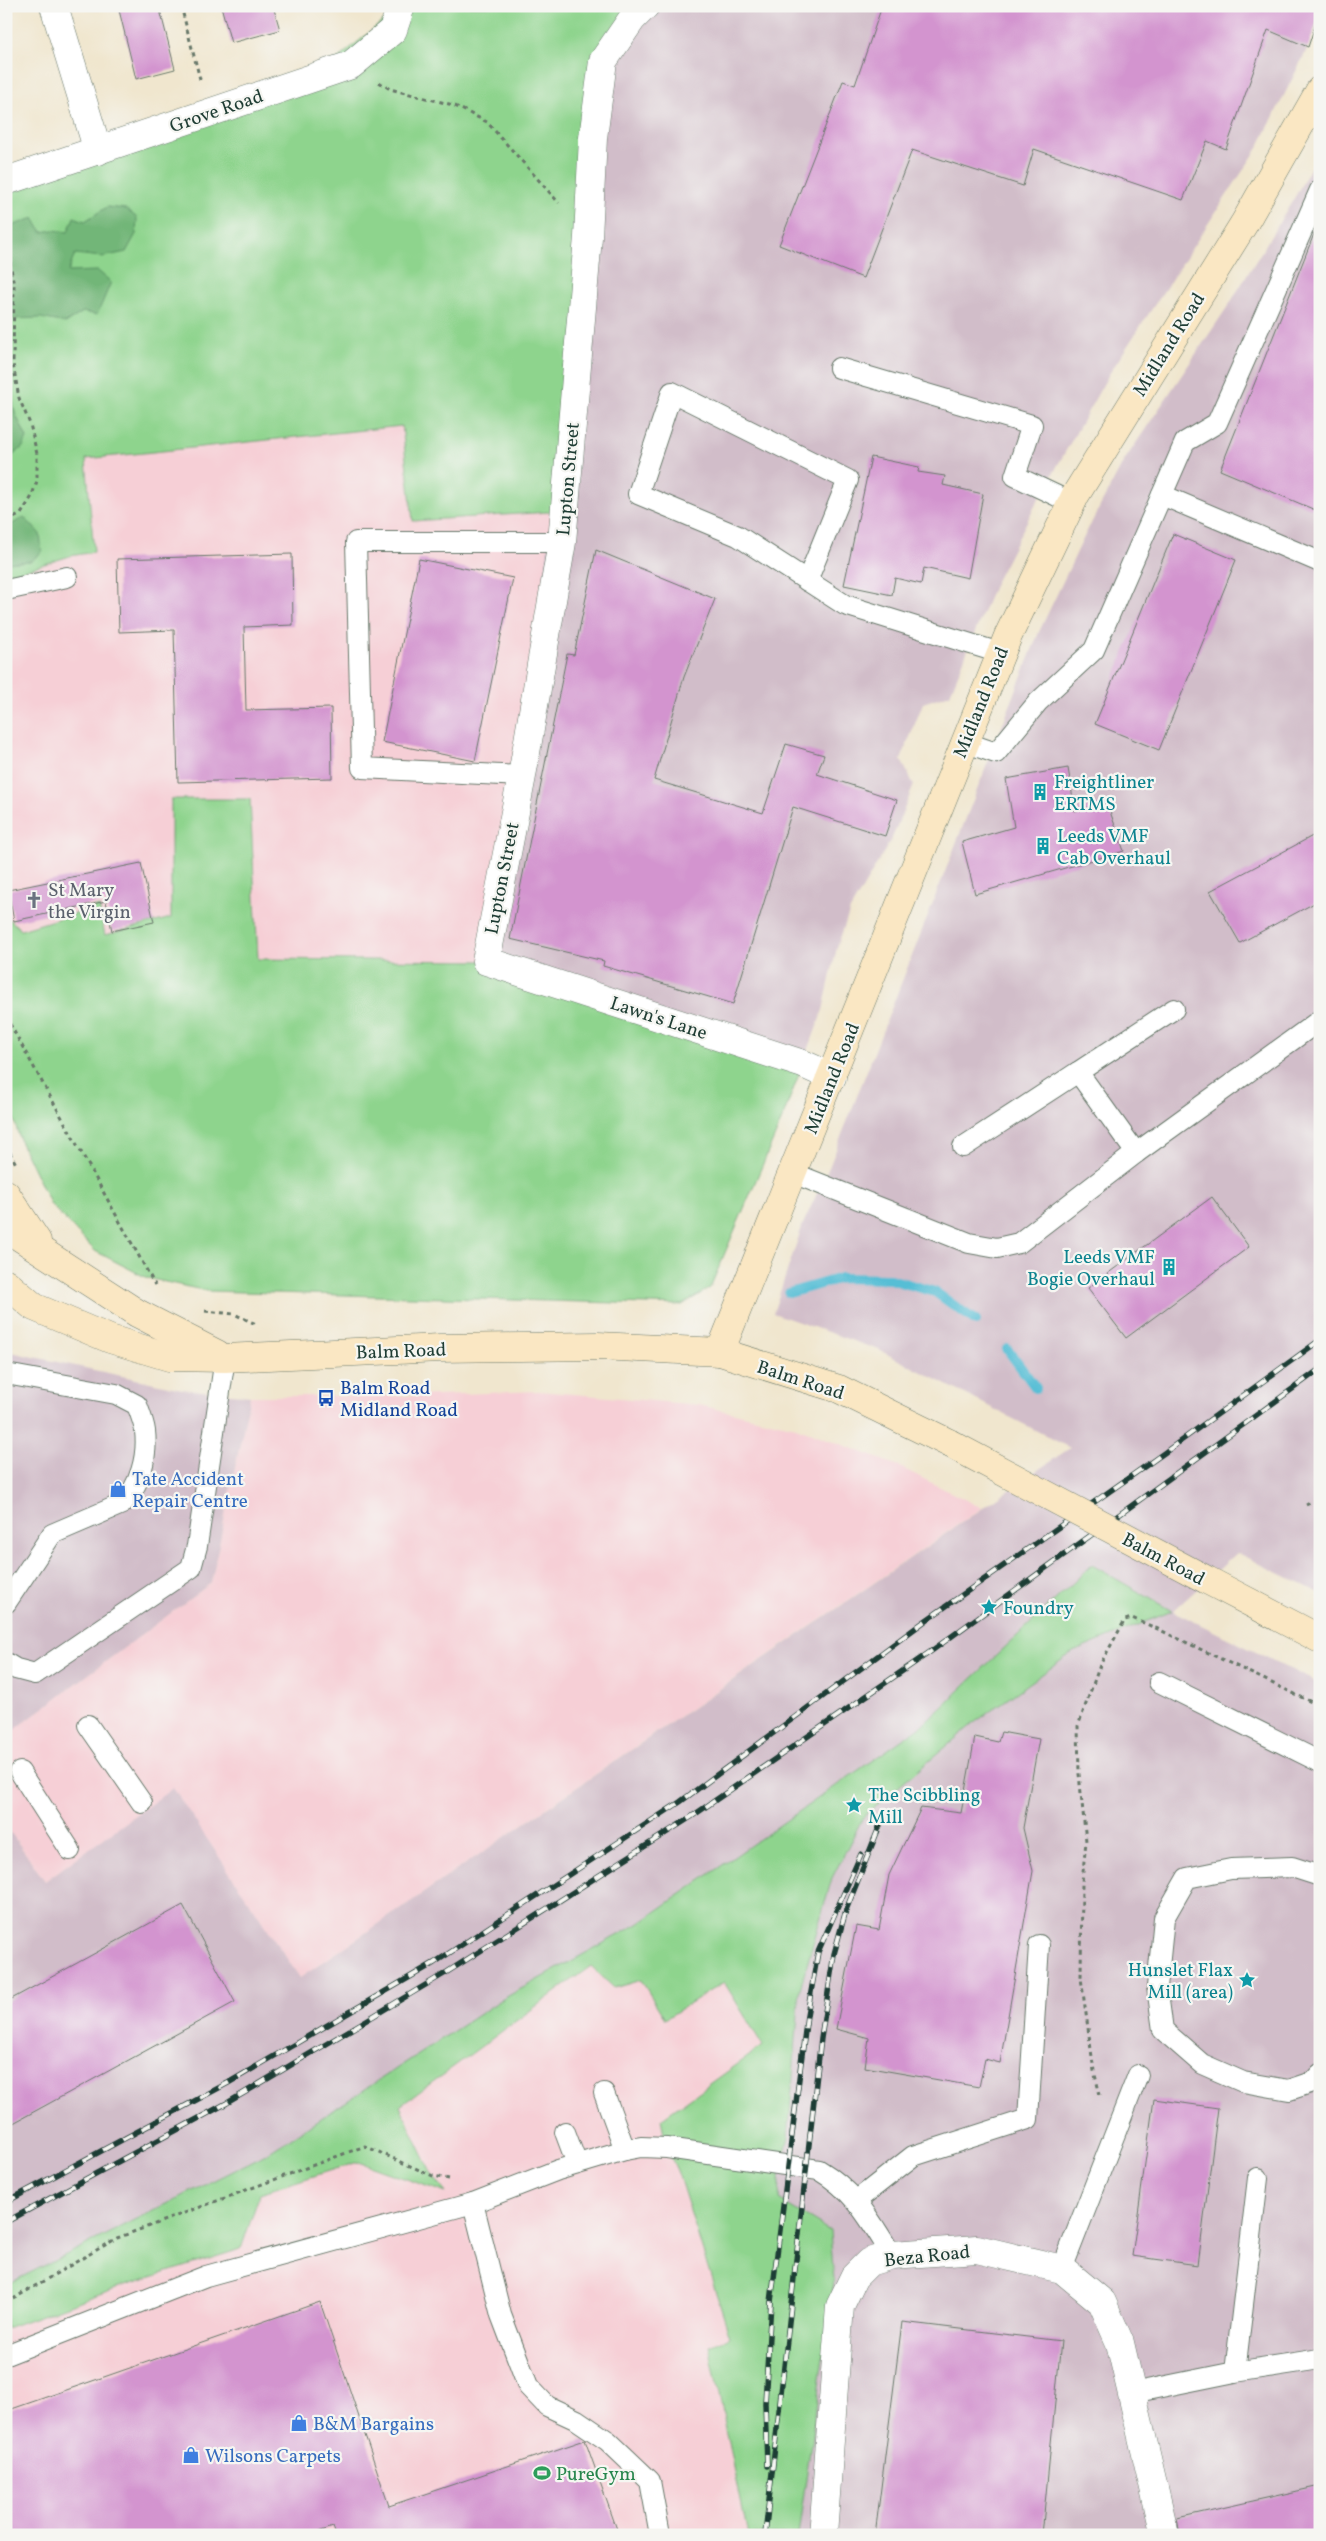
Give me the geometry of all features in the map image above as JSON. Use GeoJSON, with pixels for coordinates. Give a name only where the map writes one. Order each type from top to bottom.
{"type":"FeatureCollection","features":[{"type":"Feature","properties":{"kind":"street"},"geometry":{"type":"LineString","coordinates":[[54,6],[98,151]]}},
{"type":"Feature","properties":{"kind":"street","name":"Grove Road"},"geometry":{"type":"LineString","coordinates":[[6,181],[351,65],[393,30],[401,6]]}},
{"type":"Feature","properties":{"kind":"street","name":"Lupton Street"},"geometry":{"type":"LineString","coordinates":[[486,961],[522,776],[562,542],[588,236],[593,138],[604,61],[632,19],[645,6]]}},
{"type":"Feature","properties":{"kind":"street","name":"Midland Road"},"geometry":{"type":"LineString","coordinates":[[720,1352],[1000,653],[1072,502],[1179,324],[1244,222],[1320,90]]}},
{"type":"Feature","properties":{"kind":"street","name":"Lawn's Lane"},"geometry":{"type":"LineString","coordinates":[[486,961],[803,1064],[832,1076]]}},
{"type":"Feature","properties":{"kind":"street"},"geometry":{"type":"LineString","coordinates":[[6,1194],[46,1255]]}},
{"type":"Feature","properties":{"kind":"street","name":"Balm Road"},"geometry":{"type":"LineString","coordinates":[[6,1228],[137,1313],[225,1358]]}},
{"type":"Feature","properties":{"kind":"street","name":"Balm Road"},"geometry":{"type":"LineString","coordinates":[[6,1283],[34,1306],[110,1339],[169,1357],[225,1358],[440,1348],[569,1346],[720,1352],[839,1389],[949,1443],[1320,1639]]}},
{"type":"Feature","properties":{"kind":"street"},"geometry":{"type":"LineString","coordinates":[[6,1303],[34,1306]]}},
{"type":"Feature","properties":{"kind":"street","name":"Beza Road"},"geometry":{"type":"LineString","coordinates":[[823,2535],[840,2306],[854,2277],[869,2262],[892,2255],[977,2249],[1062,2269],[1102,2302],[1120,2343],[1165,2535]]}},
{"type":"Feature","properties":{"kind":"lane"},"geometry":{"type":"LineString","coordinates":[[964,742],[996,753],[1038,702],[1094,650],[1185,442],[1217,423],[1320,190]]}},
{"type":"Feature","properties":{"kind":"lane"},"geometry":{"type":"LineString","coordinates":[[839,368],[1032,425],[1015,476],[1072,502]]}},
{"type":"Feature","properties":{"kind":"lane"},"geometry":{"type":"LineString","coordinates":[[808,581],[848,480],[672,392],[638,494],[738,536],[845,605],[1000,653]]}},
{"type":"Feature","properties":{"kind":"lane"},"geometry":{"type":"LineString","coordinates":[[1162,495],[1320,562]]}},
{"type":"Feature","properties":{"kind":"lane"},"geometry":{"type":"LineString","coordinates":[[522,776],[362,768],[356,542],[562,542]]}},
{"type":"Feature","properties":{"kind":"lane"},"geometry":{"type":"LineString","coordinates":[[6,590],[67,577]]}},
{"type":"Feature","properties":{"kind":"lane"},"geometry":{"type":"LineString","coordinates":[[963,1147],[1174,1009]]}},
{"type":"Feature","properties":{"kind":"lane"},"geometry":{"type":"LineString","coordinates":[[793,1173],[969,1243],[997,1248],[1019,1243],[1136,1153],[1320,1020]]}},
{"type":"Feature","properties":{"kind":"lane"},"geometry":{"type":"LineString","coordinates":[[1078,1072],[1136,1153]]}},
{"type":"Feature","properties":{"kind":"lane"},"geometry":{"type":"LineString","coordinates":[[6,1663],[16,1669],[35,1674],[191,1568],[197,1546],[225,1358]]}},
{"type":"Feature","properties":{"kind":"lane"},"geometry":{"type":"LineString","coordinates":[[6,1374],[116,1394],[130,1401],[137,1405],[145,1430],[145,1452],[139,1476],[130,1495],[122,1504],[52,1534],[6,1603]]}},
{"type":"Feature","properties":{"kind":"lane"},"geometry":{"type":"LineString","coordinates":[[1159,1682],[1320,1762]]}},
{"type":"Feature","properties":{"kind":"lane"},"geometry":{"type":"LineString","coordinates":[[88,1725],[142,1803]]}},
{"type":"Feature","properties":{"kind":"lane"},"geometry":{"type":"LineString","coordinates":[[20,1772],[70,1850]]}},
{"type":"Feature","properties":{"kind":"lane"},"geometry":{"type":"LineString","coordinates":[[1320,1876],[1292,1867],[1231,1868],[1187,1878],[1164,1918],[1157,1987],[1163,2030],[1202,2064],[1243,2082],[1289,2090],[1313,2082],[1320,2074]]}},
{"type":"Feature","properties":{"kind":"lane"},"geometry":{"type":"LineString","coordinates":[[857,2200],[913,2156],[1028,2119],[1040,1946]]}},
{"type":"Feature","properties":{"kind":"lane"},"geometry":{"type":"LineString","coordinates":[[1062,2269],[1138,2075]]}},
{"type":"Feature","properties":{"kind":"lane"},"geometry":{"type":"LineString","coordinates":[[604,2093],[625,2150]]}},
{"type":"Feature","properties":{"kind":"lane"},"geometry":{"type":"LineString","coordinates":[[565,2132],[577,2164]]}},
{"type":"Feature","properties":{"kind":"lane"},"geometry":{"type":"LineString","coordinates":[[6,2355],[206,2276],[473,2203],[577,2164],[641,2147],[667,2148],[819,2170],[840,2183],[857,2200],[892,2255]]}},
{"type":"Feature","properties":{"kind":"lane"},"geometry":{"type":"LineString","coordinates":[[1235,2372],[1258,2178]]}},
{"type":"Feature","properties":{"kind":"lane"},"geometry":{"type":"LineString","coordinates":[[473,2203],[501,2315],[528,2386],[547,2406],[578,2420],[608,2441],[650,2481],[660,2535]]}},
{"type":"Feature","properties":{"kind":"lane"},"geometry":{"type":"LineString","coordinates":[[1132,2393],[1235,2372],[1320,2359]]}},
{"type":"Feature","properties":{"kind":"path"},"geometry":{"type":"LineString","coordinates":[[181,6],[208,113]]}},
{"type":"Feature","properties":{"kind":"path"},"geometry":{"type":"LineString","coordinates":[[351,65],[390,89],[454,105],[487,122],[588,236]]}},
{"type":"Feature","properties":{"kind":"path"},"geometry":{"type":"LineString","coordinates":[[6,238],[14,286],[13,364],[19,398],[30,424],[37,454],[37,481],[31,498],[21,514],[6,522]]}},
{"type":"Feature","properties":{"kind":"path"},"geometry":{"type":"LineString","coordinates":[[6,301],[14,300]]}},
{"type":"Feature","properties":{"kind":"path"},"geometry":{"type":"LineString","coordinates":[[6,1017],[156,1288]]}},
{"type":"Feature","properties":{"kind":"path"},"geometry":{"type":"LineString","coordinates":[[6,1145],[19,1170]]}},
{"type":"Feature","properties":{"kind":"path"},"geometry":{"type":"LineString","coordinates":[[202,1310],[234,1314]]}},
{"type":"Feature","properties":{"kind":"path"},"geometry":{"type":"LineString","coordinates":[[1306,1505],[1320,1498]]}},
{"type":"Feature","properties":{"kind":"path"},"geometry":{"type":"LineString","coordinates":[[1111,2141],[1094,2071],[1082,1978],[1082,1882],[1086,1841],[1079,1774],[1078,1726],[1100,1665],[1124,1620],[1132,1618],[1320,1706]]}},
{"type":"Feature","properties":{"kind":"path"},"geometry":{"type":"LineString","coordinates":[[6,2302],[116,2238],[365,2146],[433,2176],[447,2180],[456,2177]]}},
{"type":"Feature","properties":{"kind":"shaded area"},"geometry":{"type":"Polygon","coordinates":[[[645,6],[1320,6],[1320,18],[1308,47],[1258,148],[1109,374],[1037,502],[995,583],[950,694],[923,703],[901,760],[914,785],[892,838],[850,910],[837,947],[823,1010],[803,1064],[486,961],[522,776],[603,61],[645,6]]]}},
{"type":"Feature","properties":{"kind":"shaded area"},"geometry":{"type":"Polygon","coordinates":[[[1320,150],[1320,1593],[1237,1553],[1173,1611],[1320,1684],[1320,2535],[798,2535],[834,2281],[830,2231],[779,2200],[781,2164],[788,2138],[800,1989],[832,1878],[863,1817],[974,1723],[1073,1652],[1172,1611],[1092,1565],[923,1725],[638,1924],[268,2153],[6,2285],[6,1826],[45,1881],[173,1788],[300,1978],[1070,1448],[879,1350],[773,1313],[803,1224],[830,1165],[1039,632],[1086,533],[1124,461],[1232,300],[1296,195],[1320,150]]]}},
{"type":"Feature","properties":{"kind":"shaded area"},"geometry":{"type":"Polygon","coordinates":[[[402,426],[565,511],[486,961],[258,959],[250,799],[171,800],[171,918],[105,935],[99,906],[21,930],[6,916],[6,576],[70,556],[94,552],[86,459],[402,426]]]}},
{"type":"Feature","properties":{"kind":"shaded area","name":"Tate Accident Repair Centre"},"geometry":{"type":"Polygon","coordinates":[[[6,1351],[182,1389],[250,1396],[211,1583],[6,1736],[6,1351]]]}},
{"type":"Feature","properties":{"kind":"shaded area"},"geometry":{"type":"Polygon","coordinates":[[[539,1391],[699,1405],[796,1427],[898,1466],[982,1508],[300,1978],[173,1789],[45,1881],[6,1826],[6,1736],[211,1583],[250,1396],[412,1396],[539,1391]]]}},
{"type":"Feature","properties":{"kind":"shaded area"},"geometry":{"type":"Polygon","coordinates":[[[591,1966],[641,1980],[724,1982],[763,2046],[661,2119],[667,2148],[678,2173],[730,2337],[709,2346],[749,2535],[6,2535],[6,2328],[113,2289],[260,2193],[358,2162],[446,2192],[433,2176],[400,2106],[591,1966]]]}},
{"type":"Feature","properties":{"kind":"green space"},"geometry":{"type":"Polygon","coordinates":[[[401,6],[623,6],[632,19],[603,61],[565,511],[413,521],[402,426],[86,459],[94,552],[70,556],[6,576],[6,181],[318,75],[401,6]]]}},
{"type":"Feature","properties":{"kind":"green space"},"geometry":{"type":"Polygon","coordinates":[[[107,207],[126,209],[137,218],[136,234],[126,252],[102,257],[75,254],[68,272],[98,271],[111,282],[97,315],[83,312],[66,323],[41,318],[6,319],[6,228],[34,218],[42,232],[54,230],[68,232],[74,217],[85,221],[107,207]]]}},
{"type":"Feature","properties":{"kind":"green space"},"geometry":{"type":"Polygon","coordinates":[[[6,367],[15,413],[27,438],[23,447],[6,461],[6,367]]]}},
{"type":"Feature","properties":{"kind":"green space"},"geometry":{"type":"Polygon","coordinates":[[[24,517],[40,534],[42,552],[31,561],[6,563],[6,528],[24,517]]]}},
{"type":"Feature","properties":{"kind":"green space"},"geometry":{"type":"Polygon","coordinates":[[[171,799],[250,799],[258,959],[486,961],[803,1064],[780,1124],[710,1288],[682,1305],[207,1291],[147,1278],[95,1251],[51,1205],[21,1143],[6,1094],[6,916],[21,930],[99,906],[105,935],[171,918],[171,799]]]}},
{"type":"Feature","properties":{"kind":"green space"},"geometry":{"type":"Polygon","coordinates":[[[1092,1565],[1172,1611],[1073,1652],[974,1723],[863,1817],[832,1878],[800,1989],[788,2138],[781,2164],[779,2200],[830,2231],[834,2281],[798,2535],[748,2535],[709,2346],[730,2337],[678,2173],[667,2148],[661,2119],[763,2046],[724,1982],[665,2019],[641,1980],[614,1988],[591,1966],[400,2106],[433,2176],[446,2193],[358,2162],[260,2193],[241,2249],[113,2289],[6,2328],[6,2285],[268,2153],[501,2000],[638,1924],[923,1725],[1092,1565]]]}},
{"type":"Feature","properties":{"kind":"building"},"geometry":{"type":"Polygon","coordinates":[[[118,6],[159,6],[175,69],[136,79],[118,6]]]}},
{"type":"Feature","properties":{"kind":"building"},"geometry":{"type":"Polygon","coordinates":[[[221,6],[273,6],[280,30],[231,43],[221,6]]]}},
{"type":"Feature","properties":{"kind":"building"},"geometry":{"type":"Polygon","coordinates":[[[882,6],[1320,6],[1320,11],[1308,47],[1268,30],[1226,149],[1207,141],[1183,200],[1034,149],[1023,186],[912,150],[863,278],[779,245],[843,81],[855,85],[882,6]]]}},
{"type":"Feature","properties":{"kind":"building"},"geometry":{"type":"Polygon","coordinates":[[[1318,224],[1320,225],[1320,512],[1220,470],[1318,224]]]}},
{"type":"Feature","properties":{"kind":"building"},"geometry":{"type":"Polygon","coordinates":[[[871,457],[919,467],[918,472],[945,476],[943,485],[983,494],[968,578],[924,568],[921,584],[895,578],[892,595],[844,585],[871,457]]]}},
{"type":"Feature","properties":{"kind":"building"},"geometry":{"type":"Polygon","coordinates":[[[1173,534],[1236,560],[1159,750],[1095,724],[1173,534]]]}},
{"type":"Feature","properties":{"kind":"building"},"geometry":{"type":"Polygon","coordinates":[[[596,550],[715,599],[684,677],[654,780],[763,813],[786,744],[824,755],[817,774],[897,800],[885,836],[793,807],[733,1004],[603,966],[604,961],[510,939],[567,654],[574,655],[596,550]]]}},
{"type":"Feature","properties":{"kind":"building"},"geometry":{"type":"Polygon","coordinates":[[[292,554],[293,625],[244,627],[246,710],[331,708],[332,778],[178,782],[174,630],[119,632],[117,559],[292,554]]]}},
{"type":"Feature","properties":{"kind":"building"},"geometry":{"type":"Polygon","coordinates":[[[419,559],[513,578],[475,761],[382,742],[419,559]]]}},
{"type":"Feature","properties":{"kind":"building","name":"Leeds VMF Cab Overhaul"},"geometry":{"type":"Polygon","coordinates":[[[1068,768],[1075,811],[1107,803],[1124,851],[975,894],[962,842],[1014,827],[1006,779],[1068,768]]]}},
{"type":"Feature","properties":{"kind":"building"},"geometry":{"type":"Polygon","coordinates":[[[1320,832],[1320,900],[1240,943],[1210,891],[1320,832]]]}},
{"type":"Feature","properties":{"kind":"building"},"geometry":{"type":"Polygon","coordinates":[[[141,863],[154,922],[112,931],[106,901],[14,921],[8,890],[141,863]]]}},
{"type":"Feature","properties":{"kind":"building","name":"Leeds VMF Bogie Overhaul"},"geometry":{"type":"Polygon","coordinates":[[[1212,1197],[1249,1247],[1126,1338],[1088,1288],[1212,1197]]]}},
{"type":"Feature","properties":{"kind":"building"},"geometry":{"type":"Polygon","coordinates":[[[1001,1732],[1039,1739],[1023,1828],[1033,1871],[1000,2063],[985,2059],[979,2087],[865,2067],[869,2038],[836,2029],[856,1926],[879,1930],[889,1875],[921,1808],[961,1813],[975,1737],[998,1742],[1001,1732]]]}},
{"type":"Feature","properties":{"kind":"building"},"geometry":{"type":"Polygon","coordinates":[[[183,1905],[235,2002],[6,2127],[6,2002],[183,1905]]]}},
{"type":"Feature","properties":{"kind":"building"},"geometry":{"type":"Polygon","coordinates":[[[1154,2099],[1218,2108],[1198,2265],[1132,2256],[1154,2099]]]}},
{"type":"Feature","properties":{"kind":"building"},"geometry":{"type":"Polygon","coordinates":[[[320,2302],[389,2506],[585,2440],[619,2535],[336,2535],[333,2527],[309,2535],[6,2535],[6,2411],[320,2302]]]}},
{"type":"Feature","properties":{"kind":"building"},"geometry":{"type":"Polygon","coordinates":[[[902,2322],[1061,2341],[1042,2535],[875,2535],[902,2322]]]}},
{"type":"Feature","properties":{"kind":"building"},"geometry":{"type":"Polygon","coordinates":[[[1320,2486],[1320,2535],[1180,2535],[1177,2518],[1320,2486]]]}},
{"type":"Feature","properties":{"kind":"waterway"},"geometry":{"type":"LineString","coordinates":[[789,1293],[841,1278],[890,1279],[935,1292],[976,1321]]}},
{"type":"Feature","properties":{"kind":"waterway"},"geometry":{"type":"LineString","coordinates":[[1007,1349],[1036,1388]]}},
{"type":"Feature","properties":{"kind":"railway"},"geometry":{"type":"LineString","coordinates":[[6,2202],[228,2083],[434,1963],[680,1802],[925,1621],[1164,1453],[1320,1340]]}},
{"type":"Feature","properties":{"kind":"railway"},"geometry":{"type":"LineString","coordinates":[[6,2222],[227,2103],[444,1974],[691,1817],[930,1652],[1320,1369]]}},
{"type":"Feature","properties":{"kind":"railway"},"geometry":{"type":"LineString","coordinates":[[765,2535],[821,2038],[834,1954],[846,1910],[882,1820]]}},
{"type":"Feature","properties":{"kind":"railway"},"geometry":{"type":"LineString","coordinates":[[767,2466],[765,2403],[771,2302],[807,2015],[818,1952],[861,1854]]}},
{"type":"Feature","properties":{"kind":"place","name":"Freightliner ERTMS"},"geometry":{"type":"Point","coordinates":[1040,792]}},
{"type":"Feature","properties":{"kind":"place","name":"Leeds VMF Cab Overhaul"},"geometry":{"type":"Point","coordinates":[1043,846]}},
{"type":"Feature","properties":{"kind":"place","name":"St Mary the Virgin"},"geometry":{"type":"Point","coordinates":[34,900]}},
{"type":"Feature","properties":{"kind":"place","name":"Leeds VMF Bogie Overhaul"},"geometry":{"type":"Point","coordinates":[1169,1267]}},
{"type":"Feature","properties":{"kind":"place","name":"Balm Road Midland Road"},"geometry":{"type":"Point","coordinates":[326,1398]}},
{"type":"Feature","properties":{"kind":"place","name":"Tate Accident Repair Centre"},"geometry":{"type":"Point","coordinates":[118,1489]}},
{"type":"Feature","properties":{"kind":"place","name":"Foundry"},"geometry":{"type":"Point","coordinates":[989,1607]}},
{"type":"Feature","properties":{"kind":"place","name":"The Scibbling Mill"},"geometry":{"type":"Point","coordinates":[854,1805]}},
{"type":"Feature","properties":{"kind":"place","name":"Hunslet Flax Mill (area)"},"geometry":{"type":"Point","coordinates":[1247,1980]}},
{"type":"Feature","properties":{"kind":"place","name":"B&M Bargains"},"geometry":{"type":"Point","coordinates":[299,2423]}},
{"type":"Feature","properties":{"kind":"place","name":"Wilsons Carpets"},"geometry":{"type":"Point","coordinates":[191,2455]}},
{"type":"Feature","properties":{"kind":"place","name":"PureGym"},"geometry":{"type":"Point","coordinates":[542,2473]}}]}
